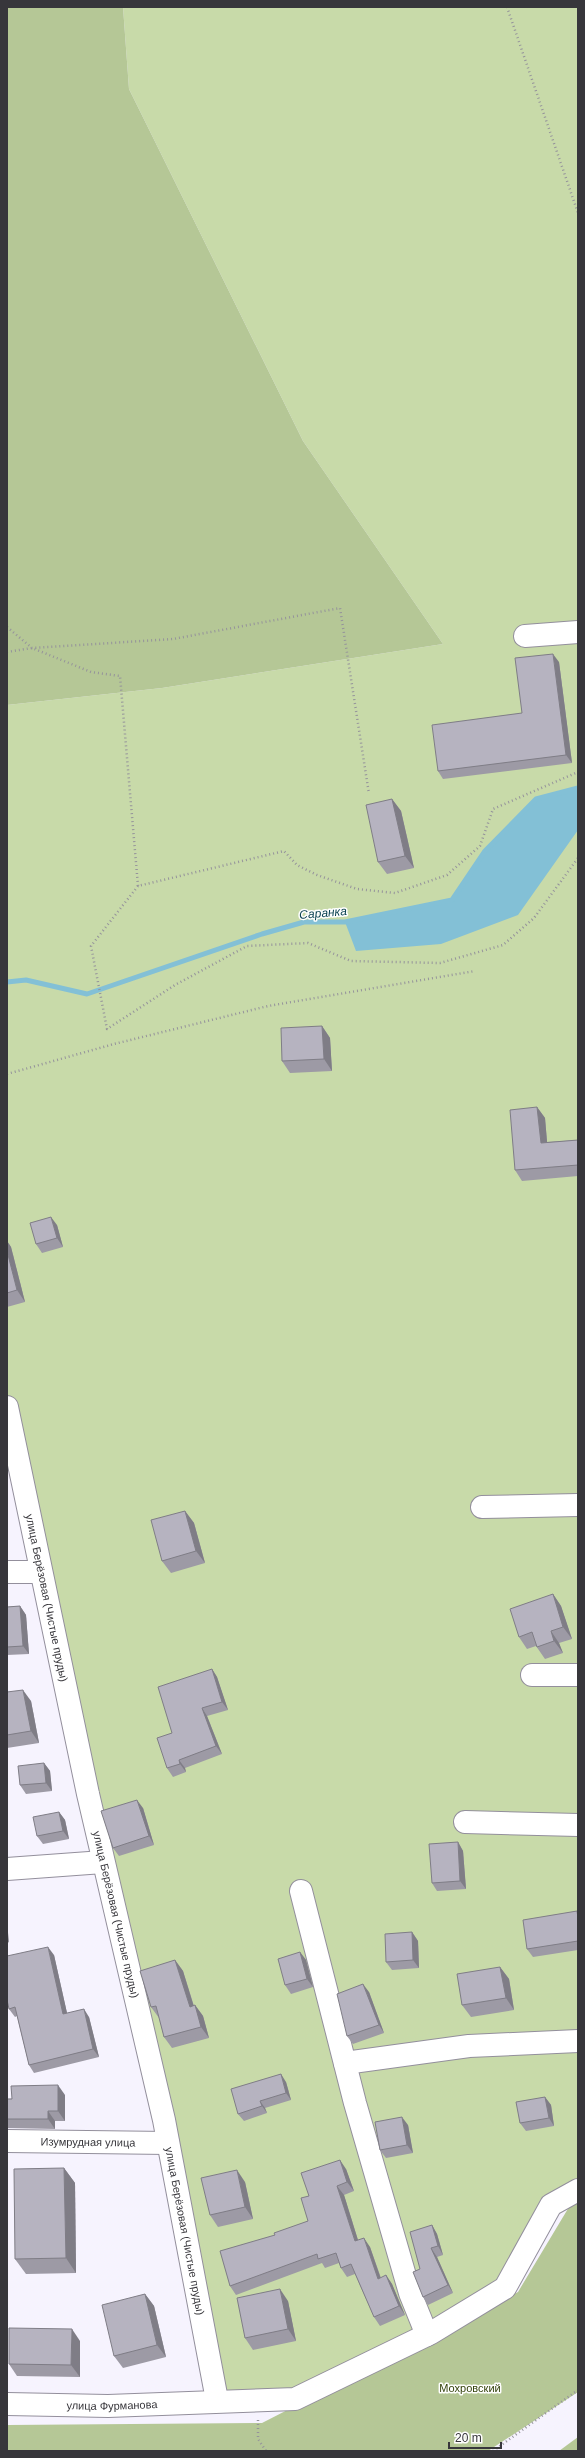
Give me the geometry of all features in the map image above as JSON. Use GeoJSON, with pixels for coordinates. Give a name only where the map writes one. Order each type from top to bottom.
{"type":"FeatureCollection","features":[{"type":"Feature","properties":{"kind":"street"},"geometry":{"type":"LineString","coordinates":[[525,636],[578,632]]}},
{"type":"Feature","properties":{"kind":"street","name":"улица Берёзовая (Чистые пруды)"},"geometry":{"type":"LineString","coordinates":[[7,1407],[9,1430],[40,1572],[168,2143],[217,2400]]}},
{"type":"Feature","properties":{"kind":"street"},"geometry":{"type":"LineString","coordinates":[[482,1507],[578,1505]]}},
{"type":"Feature","properties":{"kind":"street"},"geometry":{"type":"LineString","coordinates":[[7,1572],[40,1572]]}},
{"type":"Feature","properties":{"kind":"street"},"geometry":{"type":"LineString","coordinates":[[532,1675],[578,1674]]}},
{"type":"Feature","properties":{"kind":"street"},"geometry":{"type":"LineString","coordinates":[[465,1822],[578,1825]]}},
{"type":"Feature","properties":{"kind":"street"},"geometry":{"type":"LineString","coordinates":[[7,1869],[104,1862]]}},
{"type":"Feature","properties":{"kind":"street"},"geometry":{"type":"LineString","coordinates":[[301,1891],[345,2063],[410,2293],[427,2335]]}},
{"type":"Feature","properties":{"kind":"street"},"geometry":{"type":"LineString","coordinates":[[345,2063],[469,2046],[578,2041]]}},
{"type":"Feature","properties":{"kind":"street","name":"Изумрудная улица"},"geometry":{"type":"LineString","coordinates":[[7,2141],[168,2143]]}},
{"type":"Feature","properties":{"kind":"street","name":"улица Фурманова"},"geometry":{"type":"LineString","coordinates":[[7,2404],[108,2406],[217,2400],[296,2399],[427,2335],[505,2288],[551,2205],[578,2190]]}},
{"type":"Feature","properties":{"kind":"path"},"geometry":{"type":"LineString","coordinates":[[507,7],[578,213]]}},
{"type":"Feature","properties":{"kind":"path"},"geometry":{"type":"LineString","coordinates":[[7,652],[32,648],[173,639],[340,608],[369,794]]}},
{"type":"Feature","properties":{"kind":"path"},"geometry":{"type":"LineString","coordinates":[[7,627],[32,648],[91,672],[120,676],[138,886]]}},
{"type":"Feature","properties":{"kind":"path"},"geometry":{"type":"LineString","coordinates":[[578,772],[493,809],[480,846],[446,875],[395,893],[357,889],[323,878],[297,866],[284,852],[138,886],[91,946],[106,1029],[175,986],[248,946],[308,944],[351,962],[440,963],[503,945],[534,918],[578,858]]}},
{"type":"Feature","properties":{"kind":"path"},"geometry":{"type":"LineString","coordinates":[[7,1074],[114,1044],[268,1006],[475,971]]}},
{"type":"Feature","properties":{"kind":"path"},"geometry":{"type":"LineString","coordinates":[[493,2451],[578,2390]]}},
{"type":"Feature","properties":{"kind":"path"},"geometry":{"type":"LineString","coordinates":[[259,2400],[258,2439],[266,2451]]}},
{"type":"Feature","properties":{"kind":"green space"},"geometry":{"type":"Polygon","coordinates":[[[7,7],[123,7],[129,89],[303,441],[443,644],[162,688],[7,705],[7,7]]]}},
{"type":"Feature","properties":{"kind":"green space"},"geometry":{"type":"Polygon","coordinates":[[[123,7],[578,7],[578,2190],[551,2205],[505,2288],[295,2399],[217,2400],[7,1430],[7,705],[162,688],[443,644],[303,441],[129,89],[123,7]]]}},
{"type":"Feature","properties":{"kind":"green space","name":"Мохровский"},"geometry":{"type":"Polygon","coordinates":[[[578,2192],[578,2392],[488,2451],[7,2451],[7,2425],[262,2423],[518,2292],[578,2192]]]}},
{"type":"Feature","properties":{"kind":"green space"},"geometry":{"type":"Polygon","coordinates":[[[578,2437],[578,2451],[559,2451],[578,2437]]]}},
{"type":"Feature","properties":{"kind":"water"},"geometry":{"type":"Polygon","coordinates":[[[578,788],[578,830],[518,915],[441,944],[356,951],[345,922],[452,900],[485,851],[536,799],[578,788]]]}},
{"type":"Feature","properties":{"kind":"building"},"geometry":{"type":"Polygon","coordinates":[[[553,654],[566,755],[438,771],[432,725],[522,713],[515,658],[553,654]]]}},
{"type":"Feature","properties":{"kind":"building"},"geometry":{"type":"Polygon","coordinates":[[[392,799],[405,856],[378,862],[366,805],[392,799]]]}},
{"type":"Feature","properties":{"kind":"building"},"geometry":{"type":"Polygon","coordinates":[[[322,1026],[324,1059],[282,1061],[281,1028],[322,1026]]]}},
{"type":"Feature","properties":{"kind":"building"},"geometry":{"type":"Polygon","coordinates":[[[537,1107],[541,1143],[578,1140],[578,1165],[515,1170],[510,1110],[537,1107]]]}},
{"type":"Feature","properties":{"kind":"building"},"geometry":{"type":"Polygon","coordinates":[[[51,1217],[57,1238],[36,1244],[30,1223],[51,1217]]]}},
{"type":"Feature","properties":{"kind":"building"},"geometry":{"type":"Polygon","coordinates":[[[7,1251],[17,1290],[7,1293],[7,1251]]]}},
{"type":"Feature","properties":{"kind":"building"},"geometry":{"type":"Polygon","coordinates":[[[185,1511],[196,1551],[162,1561],[151,1520],[185,1511]]]}},
{"type":"Feature","properties":{"kind":"building"},"geometry":{"type":"Polygon","coordinates":[[[553,1594],[563,1627],[551,1631],[554,1641],[537,1647],[532,1632],[519,1637],[510,1609],[553,1594]]]}},
{"type":"Feature","properties":{"kind":"building"},"geometry":{"type":"Polygon","coordinates":[[[20,1606],[23,1646],[7,1647],[7,1607],[20,1606]]]}},
{"type":"Feature","properties":{"kind":"building"},"geometry":{"type":"Polygon","coordinates":[[[212,1669],[222,1702],[202,1708],[216,1746],[179,1760],[180,1764],[167,1768],[157,1738],[172,1733],[158,1687],[212,1669]]]}},
{"type":"Feature","properties":{"kind":"building"},"geometry":{"type":"Polygon","coordinates":[[[23,1690],[31,1731],[7,1735],[7,1692],[23,1690]]]}},
{"type":"Feature","properties":{"kind":"building"},"geometry":{"type":"Polygon","coordinates":[[[44,1763],[46,1783],[20,1785],[18,1766],[44,1763]]]}},
{"type":"Feature","properties":{"kind":"building"},"geometry":{"type":"Polygon","coordinates":[[[137,1800],[149,1836],[113,1848],[101,1811],[137,1800]]]}},
{"type":"Feature","properties":{"kind":"building"},"geometry":{"type":"Polygon","coordinates":[[[59,1812],[63,1831],[37,1836],[33,1817],[59,1812]]]}},
{"type":"Feature","properties":{"kind":"building"},"geometry":{"type":"Polygon","coordinates":[[[458,1842],[460,1881],[432,1883],[429,1844],[458,1842]]]}},
{"type":"Feature","properties":{"kind":"building"},"geometry":{"type":"Polygon","coordinates":[[[577,1911],[578,1941],[527,1949],[523,1920],[577,1911]]]}},
{"type":"Feature","properties":{"kind":"building"},"geometry":{"type":"Polygon","coordinates":[[[412,1932],[413,1960],[386,1962],[385,1934],[412,1932]]]}},
{"type":"Feature","properties":{"kind":"building"},"geometry":{"type":"Polygon","coordinates":[[[48,1947],[63,2014],[84,2009],[93,2049],[29,2065],[15,2007],[9,2009],[7,2000],[7,1956],[48,1947]]]}},
{"type":"Feature","properties":{"kind":"building"},"geometry":{"type":"Polygon","coordinates":[[[300,1952],[307,1979],[285,1985],[278,1959],[300,1952]]]}},
{"type":"Feature","properties":{"kind":"building"},"geometry":{"type":"Polygon","coordinates":[[[175,1960],[190,2007],[195,2005],[201,2027],[164,2037],[156,2006],[151,2007],[140,1971],[175,1960]]]}},
{"type":"Feature","properties":{"kind":"building"},"geometry":{"type":"Polygon","coordinates":[[[500,1967],[506,1998],[462,2005],[457,1974],[500,1967]]]}},
{"type":"Feature","properties":{"kind":"building"},"geometry":{"type":"Polygon","coordinates":[[[363,1984],[379,2025],[347,2036],[337,1994],[363,1984]]]}},
{"type":"Feature","properties":{"kind":"building"},"geometry":{"type":"Polygon","coordinates":[[[281,2074],[286,2093],[260,2101],[262,2106],[238,2114],[231,2089],[281,2074]]]}},
{"type":"Feature","properties":{"kind":"building"},"geometry":{"type":"Polygon","coordinates":[[[58,2085],[58,2111],[48,2111],[48,2119],[7,2119],[7,2099],[12,2099],[11,2086],[58,2085]]]}},
{"type":"Feature","properties":{"kind":"building"},"geometry":{"type":"Polygon","coordinates":[[[545,2097],[549,2118],[520,2123],[516,2102],[545,2097]]]}},
{"type":"Feature","properties":{"kind":"building"},"geometry":{"type":"Polygon","coordinates":[[[402,2117],[407,2145],[380,2150],[375,2122],[402,2117]]]}},
{"type":"Feature","properties":{"kind":"building"},"geometry":{"type":"Polygon","coordinates":[[[340,2160],[347,2182],[337,2186],[355,2241],[364,2238],[378,2279],[386,2275],[399,2306],[374,2317],[351,2264],[341,2268],[336,2253],[318,2259],[317,2254],[230,2286],[220,2251],[275,2235],[274,2233],[308,2221],[301,2198],[309,2196],[301,2173],[340,2160]]]}},
{"type":"Feature","properties":{"kind":"building"},"geometry":{"type":"Polygon","coordinates":[[[64,2168],[66,2258],[15,2259],[14,2169],[64,2168]]]}},
{"type":"Feature","properties":{"kind":"building"},"geometry":{"type":"Polygon","coordinates":[[[237,2170],[245,2207],[210,2215],[201,2178],[237,2170]]]}},
{"type":"Feature","properties":{"kind":"building"},"geometry":{"type":"Polygon","coordinates":[[[432,2225],[438,2246],[431,2248],[448,2285],[423,2297],[413,2272],[420,2269],[410,2232],[432,2225]]]}},
{"type":"Feature","properties":{"kind":"building"},"geometry":{"type":"Polygon","coordinates":[[[280,2289],[288,2329],[245,2338],[237,2298],[280,2289]]]}},
{"type":"Feature","properties":{"kind":"building"},"geometry":{"type":"Polygon","coordinates":[[[145,2294],[157,2345],[114,2356],[102,2305],[145,2294]]]}},
{"type":"Feature","properties":{"kind":"building"},"geometry":{"type":"Polygon","coordinates":[[[9,2328],[72,2329],[71,2365],[9,2364],[9,2328]]]}},
{"type":"Feature","properties":{"kind":"waterway","name":"Саранка"},"geometry":{"type":"LineString","coordinates":[[7,982],[26,980],[87,994],[262,934],[304,922],[345,922],[452,900],[485,851],[536,799],[578,788]]}}]}
